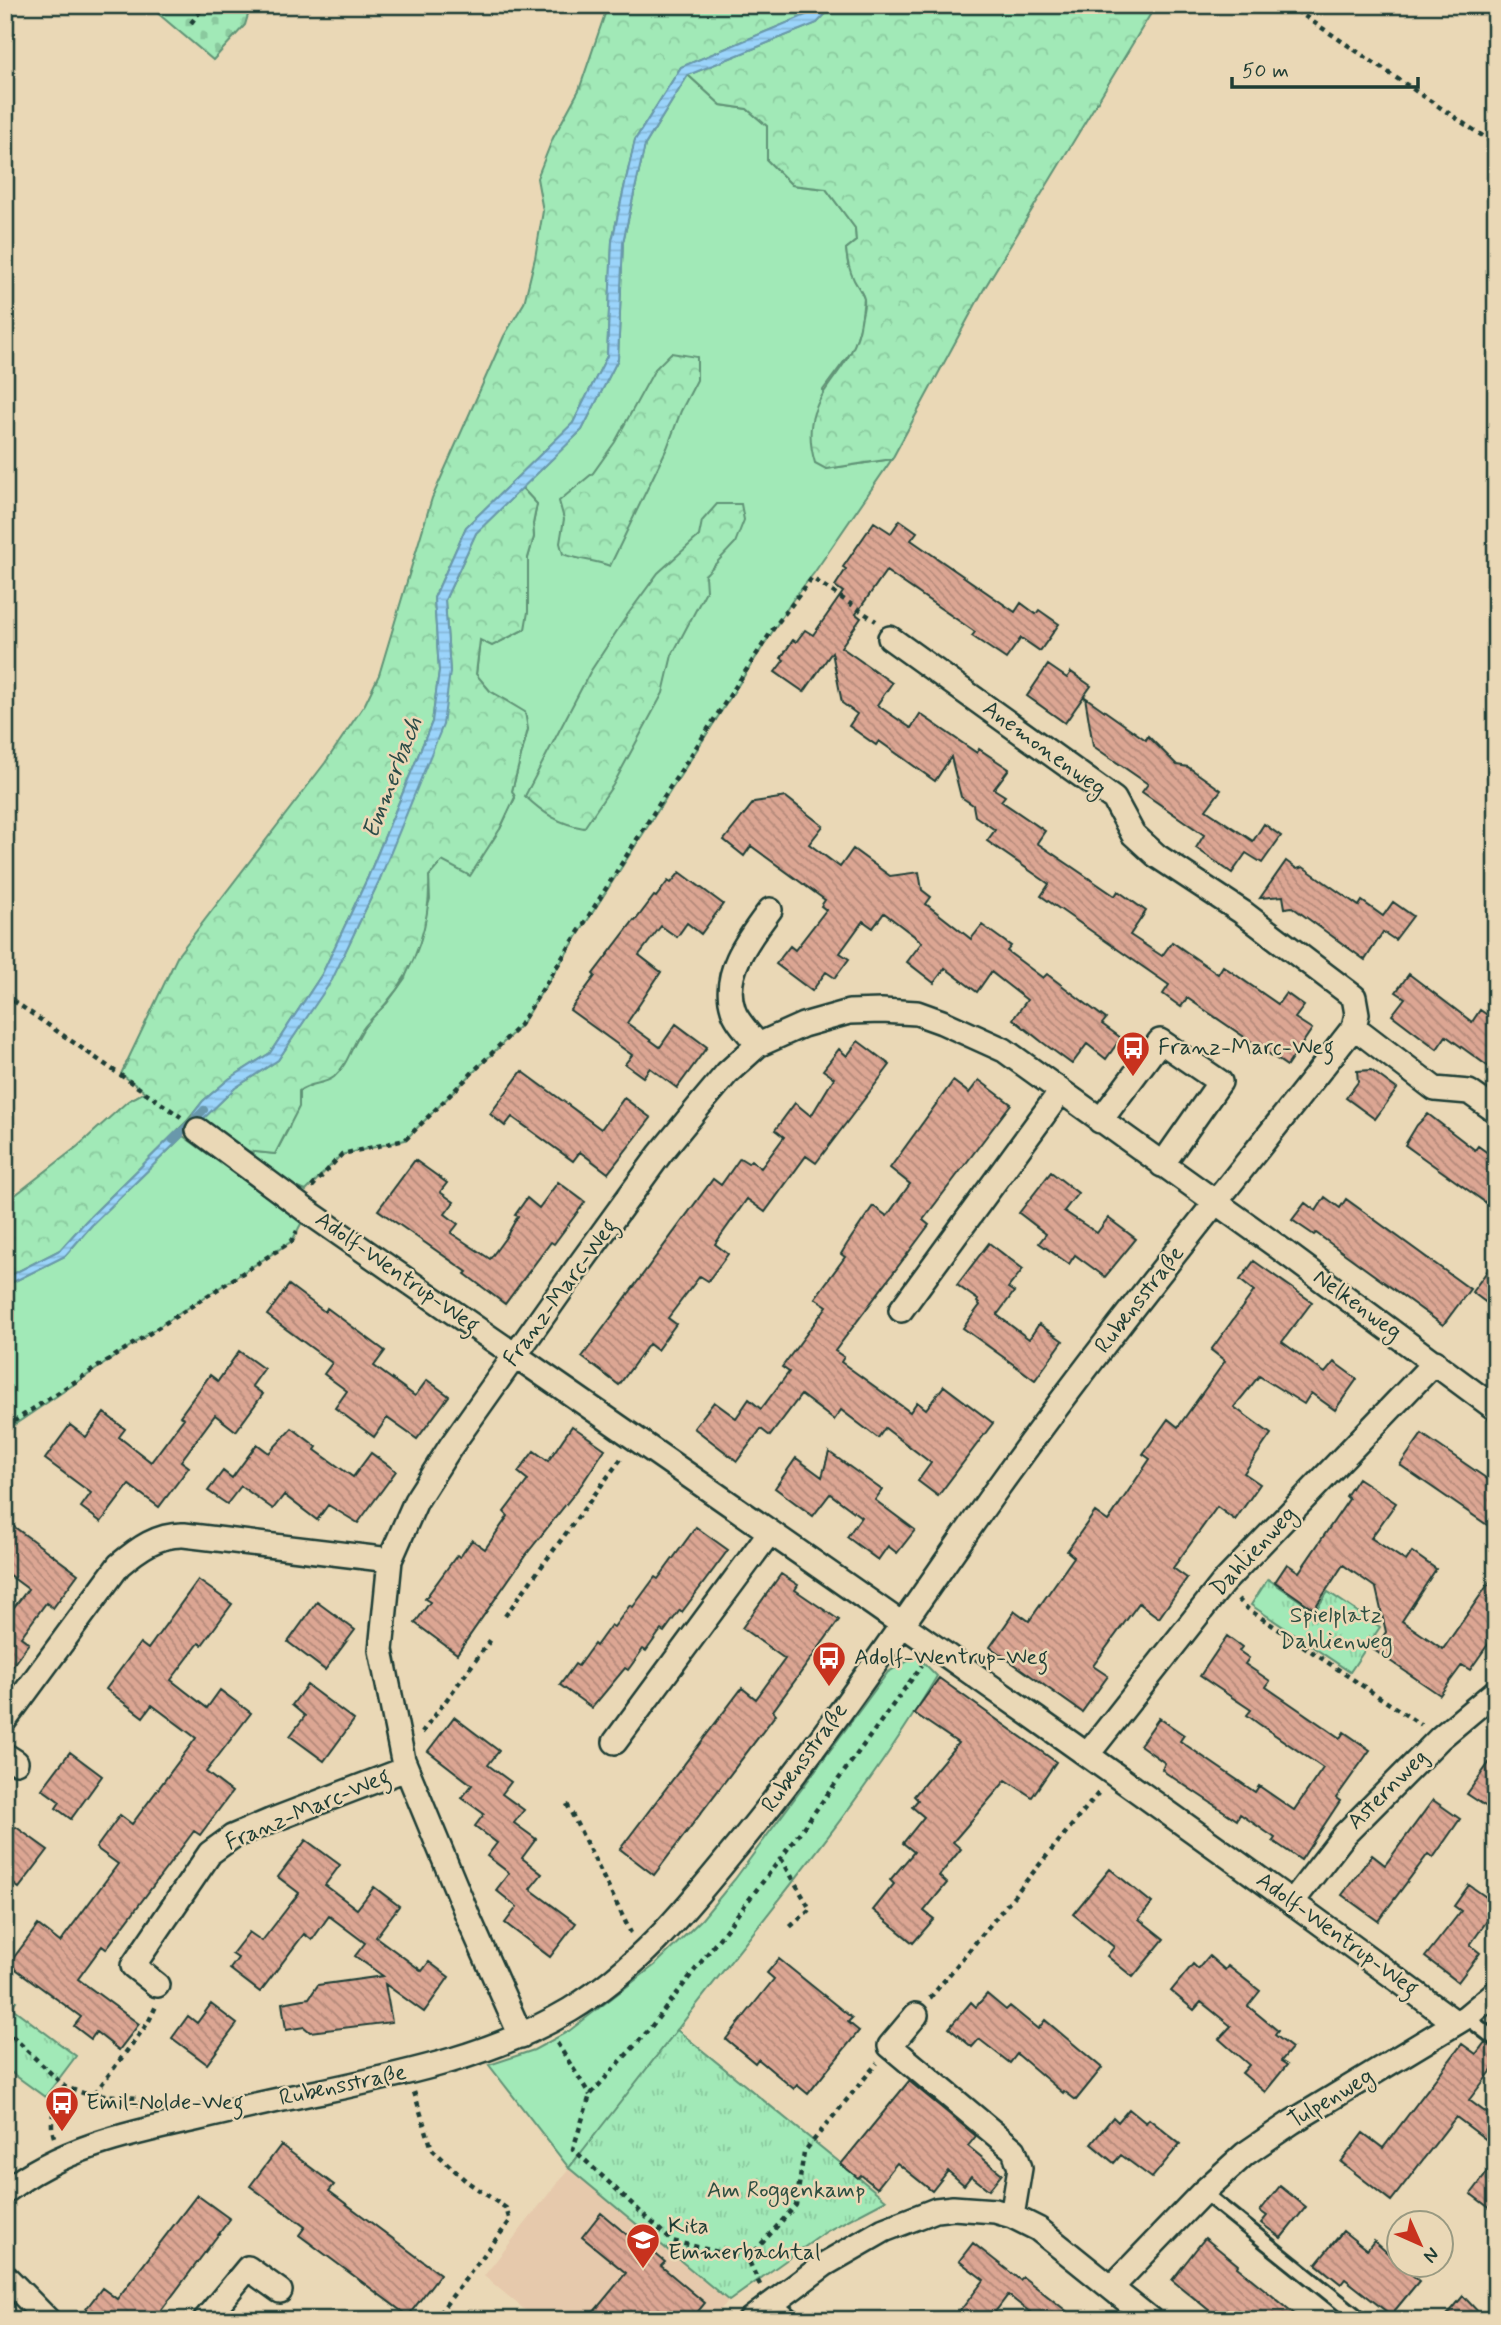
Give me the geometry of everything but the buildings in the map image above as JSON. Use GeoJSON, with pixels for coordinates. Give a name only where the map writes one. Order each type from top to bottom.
{"type":"FeatureCollection","features":[{"type":"Feature","properties":{"kind":"street","name":"Anemonenweg"},"geometry":{"type":"LineString","coordinates":[[890,638],[1114,799],[1133,834],[1157,856],[1242,912],[1354,997],[1357,1014],[1354,1027]]}},
{"type":"Feature","properties":{"kind":"street"},"geometry":{"type":"LineString","coordinates":[[758,1045],[733,1011],[731,983],[732,974],[749,939],[770,910]]}},
{"type":"Feature","properties":{"kind":"street","name":"Franz-Marc-Weg"},"geometry":{"type":"LineString","coordinates":[[530,2031],[469,1919],[405,1764],[382,1650],[390,1560],[415,1501],[451,1446],[660,1154],[727,1073],[758,1045],[803,1025],[849,1012],[917,1013],[1004,1050],[1216,1204]]}},
{"type":"Feature","properties":{"kind":"street"},"geometry":{"type":"LineString","coordinates":[[1354,1027],[1435,1089],[1469,1092],[1496,1111]]}},
{"type":"Feature","properties":{"kind":"street","name":"Rubensstraße"},"geometry":{"type":"LineString","coordinates":[[5,2192],[60,2158],[145,2130],[408,2073],[530,2031],[569,2011],[643,1956],[672,1926],[770,1808],[996,1491],[1103,1347],[1354,1027]]}},
{"type":"Feature","properties":{"kind":"street"},"geometry":{"type":"LineString","coordinates":[[1100,1121],[1160,1041],[1220,1083],[1162,1165]]}},
{"type":"Feature","properties":{"kind":"street"},"geometry":{"type":"LineString","coordinates":[[901,1310],[1061,1091]]}},
{"type":"Feature","properties":{"kind":"street","name":"Adolf-Wentrup-Weg"},"geometry":{"type":"LineString","coordinates":[[198,1130],[307,1210],[771,1532],[1461,2020]]}},
{"type":"Feature","properties":{"kind":"street","name":"Nelkenweg"},"geometry":{"type":"LineString","coordinates":[[1216,1204],[1496,1409]]}},
{"type":"Feature","properties":{"kind":"street","name":"Dahlienweg"},"geometry":{"type":"LineString","coordinates":[[1087,1755],[1222,1584],[1435,1362]]}},
{"type":"Feature","properties":{"kind":"street"},"geometry":{"type":"LineString","coordinates":[[615,1742],[771,1532]]}},
{"type":"Feature","properties":{"kind":"street"},"geometry":{"type":"LineString","coordinates":[[5,1720],[119,1565],[155,1540],[184,1535],[390,1560]]}},
{"type":"Feature","properties":{"kind":"street","name":"Asternweg"},"geometry":{"type":"LineString","coordinates":[[1293,1901],[1345,1834],[1440,1738],[1496,1691]]}},
{"type":"Feature","properties":{"kind":"street","name":"Franz-Marc-Weg"},"geometry":{"type":"LineString","coordinates":[[157,1985],[133,1966],[210,1853],[232,1837],[405,1764]]}},
{"type":"Feature","properties":{"kind":"street","name":"Tulpenweg"},"geometry":{"type":"LineString","coordinates":[[1112,2287],[1203,2192],[1245,2154],[1292,2122],[1461,2020],[1496,1992]]}},
{"type":"Feature","properties":{"kind":"street"},"geometry":{"type":"LineString","coordinates":[[916,2015],[890,2046],[1014,2150],[1020,2168],[1012,2216]]}},
{"type":"Feature","properties":{"kind":"street"},"geometry":{"type":"LineString","coordinates":[[750,2320],[825,2264],[884,2230],[936,2210],[972,2209],[1012,2216],[1038,2229],[1150,2320]]}},
{"type":"Feature","properties":{"kind":"street"},"geometry":{"type":"LineString","coordinates":[[205,2320],[248,2268],[280,2291]]}},
{"type":"Feature","properties":{"kind":"street"},"geometry":{"type":"LineString","coordinates":[[5,2276],[48,2320]]}},
{"type":"Feature","properties":{"kind":"lane"},"geometry":{"type":"LineString","coordinates":[[1461,2020],[1496,2040]]}},
{"type":"Feature","properties":{"kind":"lane"},"geometry":{"type":"LineString","coordinates":[[1203,2192],[1362,2320]]}},
{"type":"Feature","properties":{"kind":"lane"},"geometry":{"type":"LineString","coordinates":[[771,2303],[795,2320]]}},
{"type":"Feature","properties":{"kind":"path"},"geometry":{"type":"LineString","coordinates":[[191,23],[205,5]]}},
{"type":"Feature","properties":{"kind":"path"},"geometry":{"type":"LineString","coordinates":[[1288,5],[1496,145]]}},
{"type":"Feature","properties":{"kind":"path"},"geometry":{"type":"LineString","coordinates":[[5,1427],[292,1241],[307,1210],[312,1186],[332,1162],[342,1154],[405,1140],[520,1025],[684,765],[773,629],[812,578],[882,625],[890,638]]}},
{"type":"Feature","properties":{"kind":"path"},"geometry":{"type":"LineString","coordinates":[[5,995],[165,1105]]}},
{"type":"Feature","properties":{"kind":"path"},"geometry":{"type":"LineString","coordinates":[[505,1616],[635,1439]]}},
{"type":"Feature","properties":{"kind":"path"},"geometry":{"type":"LineString","coordinates":[[1222,1584],[1248,1609],[1440,1738]]}},
{"type":"Feature","properties":{"kind":"path"},"geometry":{"type":"LineString","coordinates":[[405,1764],[492,1638]]}},
{"type":"Feature","properties":{"kind":"path"},"geometry":{"type":"LineString","coordinates":[[771,2303],[748,2259],[672,2241],[573,2149],[590,2095],[648,2031],[780,1858],[934,1648]]}},
{"type":"Feature","properties":{"kind":"path"},"geometry":{"type":"LineString","coordinates":[[916,2015],[1114,1774]]}},
{"type":"Feature","properties":{"kind":"path"},"geometry":{"type":"LineString","coordinates":[[567,1804],[643,1956]]}},
{"type":"Feature","properties":{"kind":"path"},"geometry":{"type":"LineString","coordinates":[[780,1858],[810,1909],[790,1927]]}},
{"type":"Feature","properties":{"kind":"path"},"geometry":{"type":"LineString","coordinates":[[94,2094],[156,2010],[157,1985]]}},
{"type":"Feature","properties":{"kind":"path"},"geometry":{"type":"LineString","coordinates":[[5,2029],[65,2087],[83,2093],[137,2098],[145,2130]]}},
{"type":"Feature","properties":{"kind":"path"},"geometry":{"type":"LineString","coordinates":[[530,2031],[559,2045],[590,2095]]}},
{"type":"Feature","properties":{"kind":"path"},"geometry":{"type":"LineString","coordinates":[[748,2259],[796,2205],[804,2152],[890,2046]]}},
{"type":"Feature","properties":{"kind":"path"},"geometry":{"type":"LineString","coordinates":[[408,2073],[432,2149],[466,2181],[506,2208],[510,2221],[434,2320]]}},
{"type":"Feature","properties":{"kind":"path"},"geometry":{"type":"LineString","coordinates":[[60,2158],[51,2127],[56,2105],[65,2087]]}},
{"type":"Feature","properties":{"kind":"shaded area"},"geometry":{"type":"Polygon","coordinates":[[[569,2168],[729,2301],[709,2320],[537,2320],[484,2276],[569,2168]]]}},
{"type":"Feature","properties":{"kind":"green space"},"geometry":{"type":"Polygon","coordinates":[[[148,5],[251,5],[245,25],[213,60],[148,5]]]}},
{"type":"Feature","properties":{"kind":"green space"},"geometry":{"type":"Polygon","coordinates":[[[608,5],[819,5],[811,13],[681,67],[635,140],[612,241],[607,356],[573,423],[466,527],[434,598],[439,671],[432,722],[368,877],[322,974],[270,1053],[229,1079],[203,1101],[187,1121],[60,1250],[5,1278],[5,1203],[78,1146],[128,1101],[145,1092],[121,1074],[178,955],[325,763],[365,704],[379,675],[432,498],[504,336],[524,303],[543,211],[537,178],[553,138],[579,90],[608,5]]]}},
{"type":"Feature","properties":{"kind":"green space"},"geometry":{"type":"Polygon","coordinates":[[[834,5],[1156,5],[984,289],[892,459],[826,469],[815,463],[811,439],[812,419],[818,402],[856,341],[861,321],[864,299],[851,272],[846,249],[856,241],[855,228],[826,189],[792,185],[767,160],[767,126],[747,109],[721,105],[688,75],[817,23],[834,5]]]}},
{"type":"Feature","properties":{"kind":"green space"},"geometry":{"type":"Polygon","coordinates":[[[688,75],[721,105],[747,109],[767,126],[767,160],[792,185],[826,189],[855,228],[856,241],[846,249],[848,264],[864,298],[861,324],[854,348],[823,390],[826,469],[892,459],[794,598],[520,1026],[405,1140],[341,1155],[306,1191],[291,1185],[245,1151],[275,1154],[289,1128],[299,1091],[323,1082],[353,1047],[367,1022],[387,1003],[405,978],[430,899],[429,876],[442,861],[500,829],[515,798],[512,791],[528,729],[508,701],[490,691],[476,675],[480,640],[492,646],[525,629],[528,558],[534,537],[533,524],[537,504],[522,488],[582,430],[618,359],[623,242],[645,145],[688,75]]]}},
{"type":"Feature","properties":{"kind":"green space"},"geometry":{"type":"Polygon","coordinates":[[[671,353],[697,357],[697,380],[610,566],[563,554],[560,543],[564,519],[559,501],[593,473],[615,442],[655,369],[671,353]]]}},
{"type":"Feature","properties":{"kind":"green space"},"geometry":{"type":"Polygon","coordinates":[[[522,488],[537,504],[533,524],[534,537],[528,558],[528,612],[525,629],[492,646],[480,640],[476,674],[490,691],[525,712],[528,729],[512,791],[515,797],[500,829],[470,876],[442,861],[429,876],[424,927],[414,959],[397,989],[362,1030],[339,1072],[330,1080],[299,1091],[299,1107],[275,1154],[245,1151],[201,1121],[235,1088],[278,1060],[332,979],[379,881],[450,672],[445,600],[476,533],[522,488]]]}},
{"type":"Feature","properties":{"kind":"green space"},"geometry":{"type":"Polygon","coordinates":[[[717,504],[741,504],[744,520],[735,543],[705,575],[706,591],[672,655],[663,693],[613,785],[584,828],[559,821],[525,796],[590,672],[628,614],[658,573],[699,536],[702,521],[717,504]]]}},
{"type":"Feature","properties":{"kind":"green space"},"geometry":{"type":"Polygon","coordinates":[[[183,1136],[302,1222],[292,1241],[5,1431],[5,1286],[65,1256],[91,1226],[183,1136]]]}},
{"type":"Feature","properties":{"kind":"green space","name":"Spielplatz Dahlienweg"},"geometry":{"type":"Polygon","coordinates":[[[1268,1579],[1315,1611],[1328,1592],[1380,1627],[1350,1672],[1251,1605],[1268,1579]]]}},
{"type":"Feature","properties":{"kind":"green space"},"geometry":{"type":"Polygon","coordinates":[[[917,1656],[937,1676],[908,1723],[813,1857],[677,2030],[781,2115],[579,2155],[569,2168],[489,2065],[534,2050],[569,2031],[655,1965],[702,1919],[735,1879],[888,1672],[917,1656]]]}},
{"type":"Feature","properties":{"kind":"green space"},"geometry":{"type":"Polygon","coordinates":[[[5,1993],[16,2001],[11,2007],[76,2056],[45,2097],[5,2068],[5,1993]]]}},
{"type":"Feature","properties":{"kind":"green space","name":"Am Roggenkamp"},"geometry":{"type":"Polygon","coordinates":[[[677,2030],[886,2200],[827,2231],[729,2301],[569,2168],[677,2030]]]}},
{"type":"Feature","properties":{"kind":"water"},"geometry":{"type":"Polygon","coordinates":[[[819,5],[834,5],[817,23],[688,75],[645,145],[623,242],[618,359],[582,430],[476,533],[445,600],[450,672],[443,725],[379,881],[332,980],[278,1060],[235,1088],[201,1121],[193,1114],[203,1101],[229,1079],[270,1053],[322,974],[368,877],[432,722],[439,671],[434,598],[466,527],[573,423],[607,356],[612,241],[635,140],[681,67],[811,13],[819,5]]]}},
{"type":"Feature","properties":{"kind":"water"},"geometry":{"type":"Polygon","coordinates":[[[178,1130],[183,1136],[91,1226],[65,1256],[5,1286],[5,1278],[60,1250],[178,1130]]]}},
{"type":"Feature","properties":{"kind":"waterway","name":"Emmerbach"},"geometry":{"type":"LineString","coordinates":[[173,1140],[204,1110]]}},
{"type":"Feature","properties":{"kind":"place","name":"Franz-Marc-Weg"},"geometry":{"type":"Point","coordinates":[1133,1078]}},
{"type":"Feature","properties":{"kind":"place","name":"Adolf-Wentrup-Weg"},"geometry":{"type":"Point","coordinates":[829,1688]}},
{"type":"Feature","properties":{"kind":"place","name":"Emil-Nolde-Weg"},"geometry":{"type":"Point","coordinates":[62,2133]}},
{"type":"Feature","properties":{"kind":"place","name":"Kita Emmerbachtal"},"geometry":{"type":"Point","coordinates":[643,2270]}}]}
